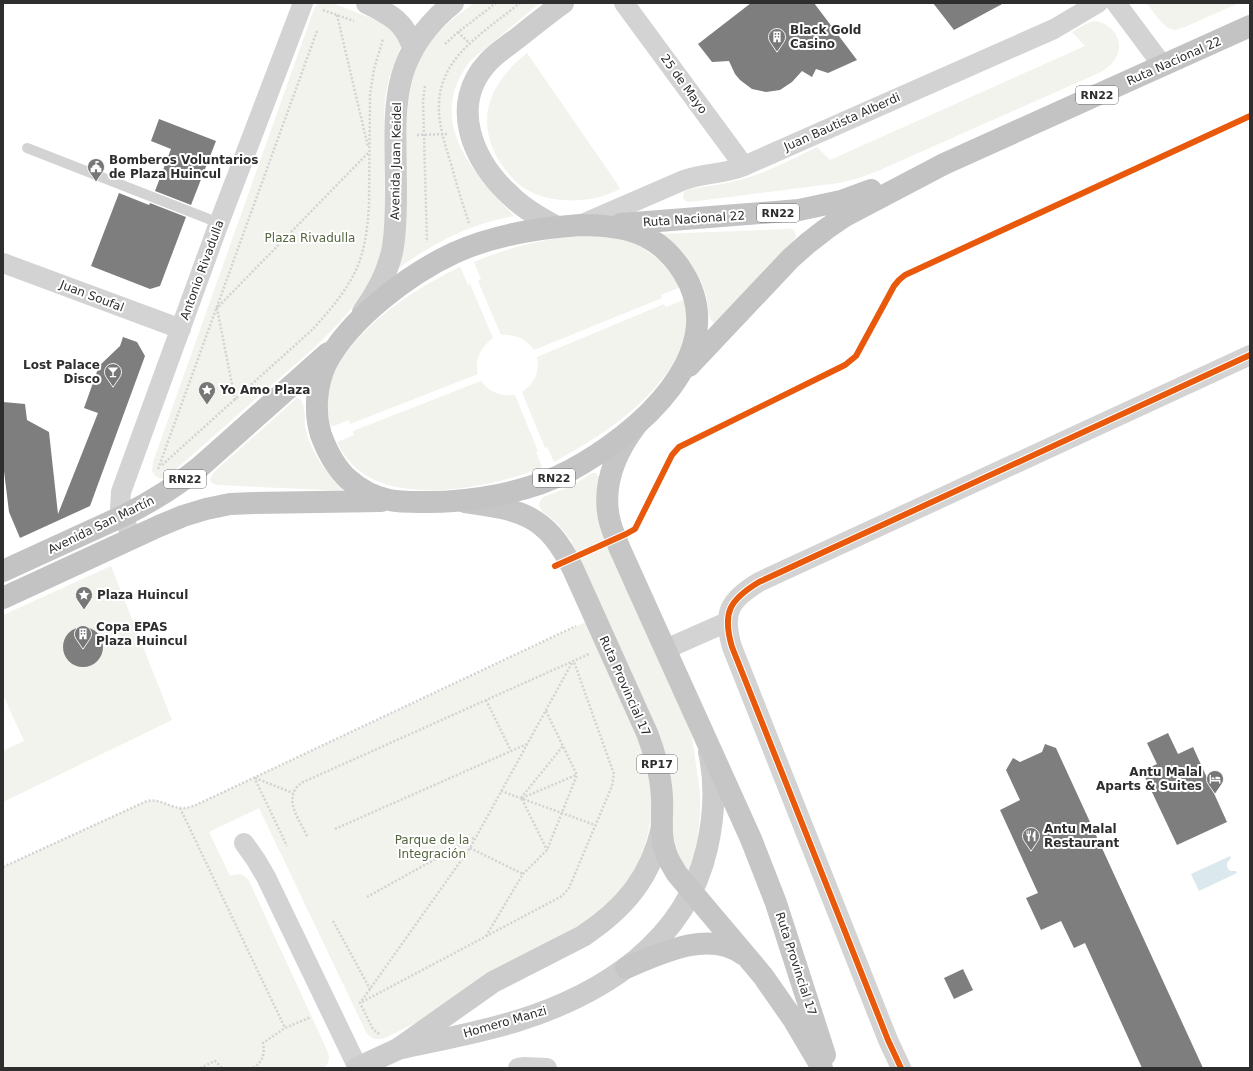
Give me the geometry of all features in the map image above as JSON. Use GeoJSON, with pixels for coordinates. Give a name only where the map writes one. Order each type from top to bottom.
{"type":"FeatureCollection","features":[{"type":"Feature","properties":{"kind":"highway","name":"Ruta Nacional 22"},"geometry":{"type":"LineString","coordinates":[[681,374],[791,258],[826,229],[845,216],[944,164],[1250,26]]}},
{"type":"Feature","properties":{"kind":"highway","name":"Ruta Nacional 22"},"geometry":{"type":"LineString","coordinates":[[604,225],[799,210],[821,206],[848,198],[944,164]]}},
{"type":"Feature","properties":{"kind":"highway","name":"RN22"},"geometry":{"type":"LineString","coordinates":[[580,225],[604,225],[642,234],[657,243],[669,254],[688,279],[694,293],[697,306],[696,334],[688,361],[681,374],[656,405],[625,434],[570,471],[552,479],[505,493],[481,498],[436,502],[391,500],[375,496],[359,488],[346,477],[334,463],[326,449],[316,415],[320,381],[326,365],[338,344],[368,312],[388,294],[408,279],[454,253],[504,236],[532,230],[580,225]]}},
{"type":"Feature","properties":{"kind":"highway","name":"Avenida San Martín"},"geometry":{"type":"LineString","coordinates":[[3,571],[123,516],[162,495],[182,482],[338,344]]}},
{"type":"Feature","properties":{"kind":"highway","name":"Avenida San Martín"},"geometry":{"type":"LineString","coordinates":[[3,598],[132,538],[183,516],[206,509],[230,504],[391,500]]}},
{"type":"Feature","properties":{"kind":"main road"},"geometry":{"type":"LineString","coordinates":[[368,3],[393,17],[404,27],[413,48]]}},
{"type":"Feature","properties":{"kind":"main road","name":"Avenida Juan Keidel"},"geometry":{"type":"LineString","coordinates":[[353,328],[379,288],[392,252],[396,215],[396,103],[405,64],[413,48],[426,29],[453,3]]}},
{"type":"Feature","properties":{"kind":"main road"},"geometry":{"type":"LineString","coordinates":[[556,227],[520,205],[503,189],[482,162],[470,134],[468,115],[470,92],[475,81],[488,62],[506,46],[563,3]]}},
{"type":"Feature","properties":{"kind":"main road","name":"Ruta Provincial 17"},"geometry":{"type":"LineString","coordinates":[[640,421],[629,435],[616,459],[608,486],[608,512],[611,524],[619,547],[743,821],[768,881],[829,1068]]}},
{"type":"Feature","properties":{"kind":"main road","name":"Ruta Provincial 17"},"geometry":{"type":"LineString","coordinates":[[456,500],[512,510],[519,513],[540,524],[551,534],[560,546],[573,569],[647,732],[653,749],[661,792],[663,840],[665,852],[670,863],[677,874],[750,960],[789,1014],[822,1068]]}},
{"type":"Feature","properties":{"kind":"main road","name":"Homero Manzi"},"geometry":{"type":"LineString","coordinates":[[391,1042],[493,1027],[532,1016],[584,993],[626,968],[661,937],[692,892],[705,857],[713,813],[712,767],[704,734]]}},
{"type":"Feature","properties":{"kind":"main road","name":"Homero Manzi"},"geometry":{"type":"LineString","coordinates":[[358,1068],[391,1042],[512,972],[583,936],[611,916],[645,874],[658,845],[662,827]]}},
{"type":"Feature","properties":{"kind":"main road"},"geometry":{"type":"LineString","coordinates":[[626,968],[677,948],[700,944],[716,944],[731,948],[750,960]]}},
{"type":"Feature","properties":{"kind":"street","name":"Antonio Rivadulla"},"geometry":{"type":"LineString","coordinates":[[132,538],[120,509],[121,492],[219,223],[303,3]]}},
{"type":"Feature","properties":{"kind":"street","name":"25 de Mayo"},"geometry":{"type":"LineString","coordinates":[[624,3],[744,166]]}},
{"type":"Feature","properties":{"kind":"street","name":"Juan Bautista Alberdi"},"geometry":{"type":"LineString","coordinates":[[580,225],[684,180],[729,171],[744,166],[1054,29],[1098,3]]}},
{"type":"Feature","properties":{"kind":"street"},"geometry":{"type":"LineString","coordinates":[[1116,3],[1163,66]]}},
{"type":"Feature","properties":{"kind":"street","name":"Juan Soufal"},"geometry":{"type":"LineString","coordinates":[[3,263],[181,329]]}},
{"type":"Feature","properties":{"kind":"street"},"geometry":{"type":"LineString","coordinates":[[901,1068],[888,1040],[735,654],[729,635],[727,622],[729,609],[737,598],[759,582],[1250,355]]}},
{"type":"Feature","properties":{"kind":"street"},"geometry":{"type":"LineString","coordinates":[[666,649],[727,622]]}},
{"type":"Feature","properties":{"kind":"street"},"geometry":{"type":"LineString","coordinates":[[244,843],[266,877],[358,1068]]}},
{"type":"Feature","properties":{"kind":"street"},"geometry":{"type":"LineString","coordinates":[[518,1068],[546,1068]]}},
{"type":"Feature","properties":{"kind":"lane"},"geometry":{"type":"LineString","coordinates":[[27,148],[219,223]]}},
{"type":"Feature","properties":{"kind":"path"},"geometry":{"type":"LineString","coordinates":[[444,46],[459,32],[496,3]]}},
{"type":"Feature","properties":{"kind":"path"},"geometry":{"type":"LineString","coordinates":[[337,15],[369,152]]}},
{"type":"Feature","properties":{"kind":"path"},"geometry":{"type":"LineString","coordinates":[[158,469],[319,25]]}},
{"type":"Feature","properties":{"kind":"path"},"geometry":{"type":"LineString","coordinates":[[454,27],[474,49]]}},
{"type":"Feature","properties":{"kind":"path"},"geometry":{"type":"LineString","coordinates":[[153,474],[313,329],[332,307],[355,273],[364,246],[368,218],[371,87],[374,69],[384,32]]}},
{"type":"Feature","properties":{"kind":"path"},"geometry":{"type":"LineString","coordinates":[[425,80],[423,100],[427,250]]}},
{"type":"Feature","properties":{"kind":"path"},"geometry":{"type":"LineString","coordinates":[[412,135],[449,134]]}},
{"type":"Feature","properties":{"kind":"path"},"geometry":{"type":"LineString","coordinates":[[217,308],[369,152]]}},
{"type":"Feature","properties":{"kind":"path"},"geometry":{"type":"LineString","coordinates":[[217,308],[235,400]]}},
{"type":"Feature","properties":{"kind":"path"},"geometry":{"type":"LineString","coordinates":[[3,867],[147,801],[158,801],[180,808],[196,805],[582,624]]}},
{"type":"Feature","properties":{"kind":"path"},"geometry":{"type":"LineString","coordinates":[[307,836],[292,804],[293,793],[296,787],[307,780],[595,652]]}},
{"type":"Feature","properties":{"kind":"path"},"geometry":{"type":"LineString","coordinates":[[360,1003],[470,848],[574,661]]}},
{"type":"Feature","properties":{"kind":"path"},"geometry":{"type":"LineString","coordinates":[[360,1003],[564,894],[569,888],[612,786],[614,774],[574,661]]}},
{"type":"Feature","properties":{"kind":"path"},"geometry":{"type":"LineString","coordinates":[[486,700],[510,751]]}},
{"type":"Feature","properties":{"kind":"path"},"geometry":{"type":"LineString","coordinates":[[485,936],[523,874],[547,850],[577,775],[546,711]]}},
{"type":"Feature","properties":{"kind":"path"},"geometry":{"type":"LineString","coordinates":[[335,829],[528,744]]}},
{"type":"Feature","properties":{"kind":"path"},"geometry":{"type":"LineString","coordinates":[[521,798],[563,746]]}},
{"type":"Feature","properties":{"kind":"path"},"geometry":{"type":"LineString","coordinates":[[521,798],[577,775]]}},
{"type":"Feature","properties":{"kind":"path"},"geometry":{"type":"LineString","coordinates":[[254,777],[293,793]]}},
{"type":"Feature","properties":{"kind":"path"},"geometry":{"type":"LineString","coordinates":[[254,777],[286,846]]}},
{"type":"Feature","properties":{"kind":"path"},"geometry":{"type":"LineString","coordinates":[[501,791],[595,825]]}},
{"type":"Feature","properties":{"kind":"path"},"geometry":{"type":"LineString","coordinates":[[521,798],[547,850]]}},
{"type":"Feature","properties":{"kind":"path"},"geometry":{"type":"LineString","coordinates":[[180,808],[285,1028]]}},
{"type":"Feature","properties":{"kind":"path"},"geometry":{"type":"LineString","coordinates":[[367,897],[476,836]]}},
{"type":"Feature","properties":{"kind":"path"},"geometry":{"type":"LineString","coordinates":[[470,848],[523,874]]}},
{"type":"Feature","properties":{"kind":"path"},"geometry":{"type":"LineString","coordinates":[[333,922],[370,989]]}},
{"type":"Feature","properties":{"kind":"path"},"geometry":{"type":"LineString","coordinates":[[360,1003],[373,1029],[391,1042]]}},
{"type":"Feature","properties":{"kind":"path"},"geometry":{"type":"LineString","coordinates":[[253,1068],[259,1064],[264,1054],[263,1043],[285,1028],[312,1016]]}},
{"type":"Feature","properties":{"kind":"path"},"geometry":{"type":"LineString","coordinates":[[200,1068],[215,1061],[222,1068]]}},
{"type":"Feature","properties":{"kind":"green space","name":"Plaza Rivadulla"},"geometry":{"type":"Polygon","coordinates":[[[318,3],[332,3],[394,27],[402,43],[389,78],[385,98],[385,232],[381,256],[371,281],[356,303],[315,347],[167,477],[156,477],[152,471],[153,462],[314,9],[318,3]]]}},
{"type":"Feature","properties":{"kind":"green space"},"geometry":{"type":"Polygon","coordinates":[[[474,3],[540,3],[471,60],[458,82],[452,104],[453,124],[459,144],[483,182],[514,216],[498,219],[454,235],[425,250],[399,268],[406,223],[406,129],[412,84],[418,64],[427,46],[449,23],[474,3]]]}},
{"type":"Feature","properties":{"kind":"green space"},"geometry":{"type":"Polygon","coordinates":[[[1146,3],[1239,3],[1175,30],[1170,29],[1163,24],[1146,3]]]}},
{"type":"Feature","properties":{"kind":"green space"},"geometry":{"type":"Polygon","coordinates":[[[1094,21],[1108,26],[1113,30],[1119,42],[1117,55],[1112,63],[1101,72],[880,170],[859,178],[839,183],[690,202],[687,202],[683,198],[684,192],[689,189],[725,183],[755,175],[817,147],[830,160],[1085,46],[1072,32],[1094,21]]]}},
{"type":"Feature","properties":{"kind":"green space"},"geometry":{"type":"Polygon","coordinates":[[[527,53],[620,189],[586,200],[558,200],[540,196],[516,182],[498,159],[491,143],[487,128],[487,114],[490,100],[504,75],[527,53]]]}},
{"type":"Feature","properties":{"kind":"green space"},"geometry":{"type":"Polygon","coordinates":[[[792,229],[795,232],[796,237],[794,240],[720,320],[715,323],[710,318],[707,298],[694,268],[676,247],[660,234],[792,229]]]}},
{"type":"Feature","properties":{"kind":"green space"},"geometry":{"type":"Polygon","coordinates":[[[574,236],[610,236],[633,243],[643,248],[661,261],[681,287],[661,295],[662,298],[534,350],[527,342],[516,336],[501,335],[478,281],[481,279],[474,262],[523,245],[574,236]]]}},
{"type":"Feature","properties":{"kind":"green space"},"geometry":{"type":"Polygon","coordinates":[[[460,267],[468,285],[470,284],[493,338],[482,349],[478,358],[478,374],[350,424],[349,420],[331,427],[327,400],[332,379],[343,358],[358,338],[398,303],[460,267]]]}},
{"type":"Feature","properties":{"kind":"green space"},"geometry":{"type":"Polygon","coordinates":[[[686,299],[687,328],[676,358],[664,377],[649,395],[612,426],[592,440],[554,462],[547,447],[545,448],[522,392],[536,377],[538,367],[537,357],[664,304],[666,307],[686,299]]]}},
{"type":"Feature","properties":{"kind":"green space"},"geometry":{"type":"Polygon","coordinates":[[[481,381],[484,385],[496,393],[515,395],[538,451],[536,452],[542,467],[504,480],[482,485],[436,490],[414,490],[393,486],[369,477],[352,464],[337,442],[354,435],[353,431],[481,381]]]}},
{"type":"Feature","properties":{"kind":"green space"},"geometry":{"type":"Polygon","coordinates":[[[297,398],[301,400],[304,406],[305,427],[315,454],[326,470],[346,491],[217,485],[212,483],[210,479],[213,473],[297,398]]]}},
{"type":"Feature","properties":{"kind":"green space"},"geometry":{"type":"Polygon","coordinates":[[[592,473],[596,473],[599,477],[600,526],[605,544],[681,708],[692,737],[700,793],[700,812],[695,854],[689,873],[676,853],[652,717],[571,540],[558,524],[542,511],[539,505],[543,497],[570,487],[592,473]]]}},
{"type":"Feature","properties":{"kind":"green space"},"geometry":{"type":"Polygon","coordinates":[[[111,566],[172,720],[3,802],[3,751],[24,741],[3,695],[3,615],[111,566]]]}},
{"type":"Feature","properties":{"kind":"green space","name":"Parque de la Integración"},"geometry":{"type":"Polygon","coordinates":[[[586,622],[640,738],[650,778],[652,807],[648,834],[639,863],[631,877],[600,913],[432,1015],[385,1038],[374,1039],[366,1032],[259,808],[209,832],[230,876],[241,875],[249,881],[327,1050],[329,1060],[326,1066],[324,1068],[3,1068],[3,867],[147,801],[157,801],[179,808],[187,808],[196,805],[586,622]]]}},
{"type":"Feature","properties":{"kind":"shaded area"},"geometry":{"type":"Polygon","coordinates":[[[1230,856],[1231,858],[1227,863],[1227,867],[1230,871],[1236,871],[1237,873],[1199,891],[1191,874],[1230,856]]]}},
{"type":"Feature","properties":{"kind":"building","name":"Black Gold Casino"},"geometry":{"type":"Polygon","coordinates":[[[751,3],[814,3],[857,60],[828,73],[816,69],[812,77],[802,71],[792,82],[780,90],[766,92],[752,89],[735,74],[729,61],[712,62],[698,44],[751,3]]]}},
{"type":"Feature","properties":{"kind":"building"},"geometry":{"type":"Polygon","coordinates":[[[933,3],[1004,3],[954,30],[933,3]]]}},
{"type":"Feature","properties":{"kind":"building"},"geometry":{"type":"Polygon","coordinates":[[[159,119],[216,141],[191,205],[155,191],[171,149],[151,141],[159,119]]]}},
{"type":"Feature","properties":{"kind":"building"},"geometry":{"type":"Polygon","coordinates":[[[119,193],[186,217],[160,286],[150,289],[91,266],[119,193]]]}},
{"type":"Feature","properties":{"kind":"building"},"geometry":{"type":"Polygon","coordinates":[[[123,337],[137,342],[145,356],[90,506],[20,538],[9,512],[3,463],[3,402],[25,404],[27,420],[49,432],[58,514],[98,413],[84,408],[99,366],[120,346],[123,337]]]}},
{"type":"Feature","properties":{"kind":"building","name":"Copa EPAS Plaza Huincul"},"geometry":{"type":"Polygon","coordinates":[[[83,627],[97,633],[103,647],[97,661],[83,667],[69,661],[63,647],[69,633],[83,627]]]}},
{"type":"Feature","properties":{"kind":"building"},"geometry":{"type":"Polygon","coordinates":[[[1168,733],[1178,754],[1193,747],[1227,822],[1177,845],[1142,771],[1157,764],[1147,743],[1168,733]]]}},
{"type":"Feature","properties":{"kind":"building"},"geometry":{"type":"Polygon","coordinates":[[[1045,744],[1056,748],[1203,1068],[1142,1068],[1085,943],[1074,948],[1061,921],[1041,930],[1026,898],[1038,893],[1000,810],[1020,800],[1006,770],[1013,758],[1020,762],[1042,752],[1045,744]]]}},
{"type":"Feature","properties":{"kind":"building"},"geometry":{"type":"Polygon","coordinates":[[[963,969],[973,990],[954,999],[944,978],[963,969]]]}},
{"type":"Feature","properties":{"kind":"cycle path"},"geometry":{"type":"LineString","coordinates":[[555,566],[635,529],[672,455],[679,447],[845,365],[856,356],[894,286],[905,275],[1250,116]]}},
{"type":"Feature","properties":{"kind":"cycle path"},"geometry":{"type":"LineString","coordinates":[[901,1068],[888,1040],[732,647],[728,625],[730,608],[741,595],[759,582],[1250,355]]}},
{"type":"Feature","properties":{"kind":"place","name":"Black Gold Casino"},"geometry":{"type":"Point","coordinates":[777,52]}},
{"type":"Feature","properties":{"kind":"place","name":"Bomberos Voluntarios de Plaza Huincul"},"geometry":{"type":"Point","coordinates":[96,182]}},
{"type":"Feature","properties":{"kind":"place","name":"Lost Palace Disco"},"geometry":{"type":"Point","coordinates":[113,387]}},
{"type":"Feature","properties":{"kind":"place","name":"Yo Amo Plaza"},"geometry":{"type":"Point","coordinates":[207,405]}},
{"type":"Feature","properties":{"kind":"place","name":"Plaza Huincul"},"geometry":{"type":"Point","coordinates":[84,610]}},
{"type":"Feature","properties":{"kind":"place","name":"Copa EPAS Plaza Huincul"},"geometry":{"type":"Point","coordinates":[83,649]}},
{"type":"Feature","properties":{"kind":"place","name":"Antu Malal Aparts & Suites"},"geometry":{"type":"Point","coordinates":[1215,794]}},
{"type":"Feature","properties":{"kind":"place","name":"Antu Malal Restaurant"},"geometry":{"type":"Point","coordinates":[1031,851]}}]}
